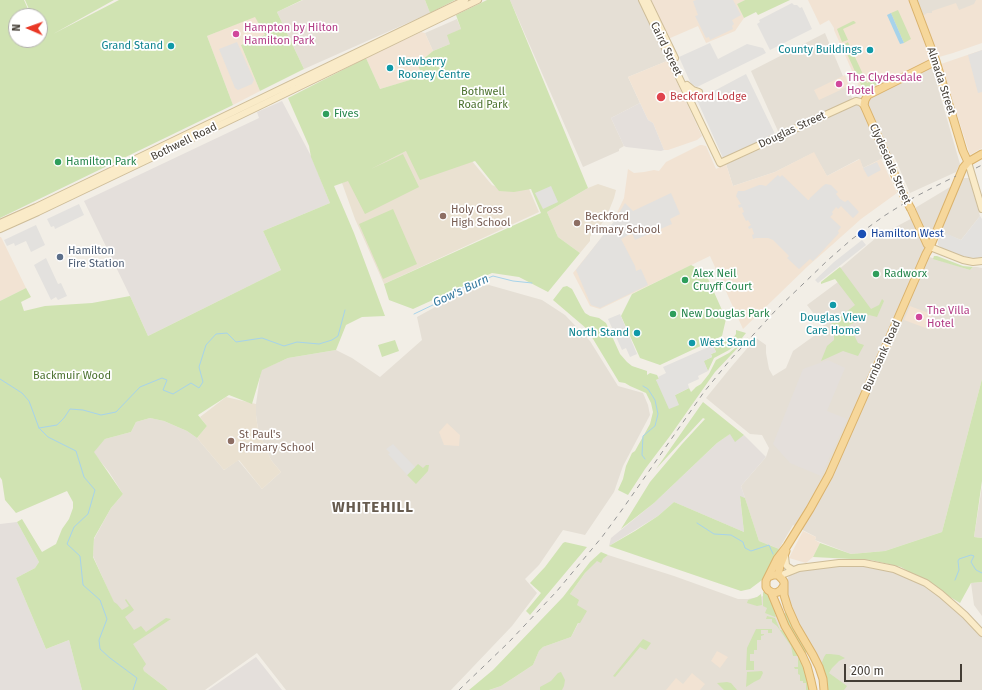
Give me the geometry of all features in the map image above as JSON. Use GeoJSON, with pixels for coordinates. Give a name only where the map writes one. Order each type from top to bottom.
{"type":"FeatureCollection","features":[{"type":"Feature","properties":{"kind":"main road","name":"Bothwell Road"},"geometry":{"type":"LineString","coordinates":[[281,92],[465,0]]}},
{"type":"Feature","properties":{"kind":"main road","name":"Bothwell Road"},"geometry":{"type":"LineString","coordinates":[[0,223],[478,0]]}},
{"type":"Feature","properties":{"kind":"main road","name":"Caird Street"},"geometry":{"type":"LineString","coordinates":[[642,0],[721,163]]}},
{"type":"Feature","properties":{"kind":"main road","name":"Caird Street"},"geometry":{"type":"LineString","coordinates":[[647,0],[687,85],[721,163]]}},
{"type":"Feature","properties":{"kind":"main road","name":"Almada Street"},"geometry":{"type":"LineString","coordinates":[[913,0],[936,61],[968,162]]}},
{"type":"Feature","properties":{"kind":"main road"},"geometry":{"type":"LineString","coordinates":[[864,105],[868,95],[936,61]]}},
{"type":"Feature","properties":{"kind":"main road"},"geometry":{"type":"LineString","coordinates":[[687,85],[693,90],[699,92]]}},
{"type":"Feature","properties":{"kind":"main road","name":"Douglas Street"},"geometry":{"type":"LineString","coordinates":[[721,163],[856,101],[864,105]]}},
{"type":"Feature","properties":{"kind":"main road","name":"Clydesdale Street"},"geometry":{"type":"LineString","coordinates":[[864,105],[921,233],[930,247]]}},
{"type":"Feature","properties":{"kind":"main road","name":"Bothwell Road"},"geometry":{"type":"LineString","coordinates":[[0,229],[38,212],[249,107]]}},
{"type":"Feature","properties":{"kind":"main road"},"geometry":{"type":"LineString","coordinates":[[982,154],[968,162],[982,209]]}},
{"type":"Feature","properties":{"kind":"main road","name":"Burnbank Road"},"geometry":{"type":"LineString","coordinates":[[768,577],[777,559],[787,546],[818,496],[829,475],[930,247],[958,179],[963,168],[968,162]]}},
{"type":"Feature","properties":{"kind":"main road","name":"Clydesdale Street"},"geometry":{"type":"LineString","coordinates":[[921,233],[926,254]]}},
{"type":"Feature","properties":{"kind":"main road"},"geometry":{"type":"LineString","coordinates":[[930,247],[963,260],[973,262],[982,261]]}},
{"type":"Feature","properties":{"kind":"main road","name":"Burnbank Road"},"geometry":{"type":"LineString","coordinates":[[779,575],[780,566],[787,546]]}},
{"type":"Feature","properties":{"kind":"main road"},"geometry":{"type":"LineString","coordinates":[[784,555],[786,565],[792,570]]}},
{"type":"Feature","properties":{"kind":"main road"},"geometry":{"type":"LineString","coordinates":[[813,690],[807,666],[785,626],[771,592],[767,589],[766,581],[768,577],[773,575],[779,575],[792,570],[811,566],[839,563],[864,563],[894,569],[926,583],[965,615],[982,633]]}},
{"type":"Feature","properties":{"kind":"main road"},"geometry":{"type":"LineString","coordinates":[[771,592],[775,593],[781,590],[792,570]]}},
{"type":"Feature","properties":{"kind":"main road"},"geometry":{"type":"LineString","coordinates":[[779,575],[782,579],[787,606],[791,617],[813,655],[820,672],[824,690]]}},
{"type":"Feature","properties":{"kind":"main road"},"geometry":{"type":"LineString","coordinates":[[800,651],[806,655],[813,655]]}},
{"type":"Feature","properties":{"kind":"main road"},"geometry":{"type":"LineString","coordinates":[[807,666],[813,655]]}},
{"type":"Feature","properties":{"kind":"shaded area"},"geometry":{"type":"Polygon","coordinates":[[[303,0],[425,0],[430,13],[304,69],[277,12],[303,0]]]}},
{"type":"Feature","properties":{"kind":"shaded area"},"geometry":{"type":"Polygon","coordinates":[[[510,0],[639,0],[667,61],[628,77],[640,103],[611,118],[624,146],[619,149],[619,151],[583,167],[510,0]]]}},
{"type":"Feature","properties":{"kind":"shaded area"},"geometry":{"type":"Polygon","coordinates":[[[651,0],[745,0],[737,4],[744,18],[735,31],[706,43],[698,26],[668,39],[651,0]]]}},
{"type":"Feature","properties":{"kind":"shaded area"},"geometry":{"type":"Polygon","coordinates":[[[733,0],[741,15],[732,20],[734,24],[732,26],[733,29],[710,40],[709,37],[706,38],[695,16],[698,15],[693,1],[733,0]]]}},
{"type":"Feature","properties":{"kind":"shaded area"},"geometry":{"type":"Polygon","coordinates":[[[808,0],[909,0],[930,56],[930,61],[866,92],[863,92],[860,89],[834,28],[829,20],[820,25],[808,0]]]}},
{"type":"Feature","properties":{"kind":"shaded area"},"geometry":{"type":"Polygon","coordinates":[[[917,0],[982,0],[940,56],[917,0]]]}},
{"type":"Feature","properties":{"kind":"shaded area"},"geometry":{"type":"Polygon","coordinates":[[[976,0],[982,0],[982,43],[953,53],[939,57],[937,56],[924,15],[956,3],[959,10],[974,4],[976,0]]]}},
{"type":"Feature","properties":{"kind":"shaded area"},"geometry":{"type":"Polygon","coordinates":[[[792,3],[800,8],[802,7],[812,29],[770,50],[757,24],[760,22],[759,20],[792,3]]]}},
{"type":"Feature","properties":{"kind":"shaded area"},"geometry":{"type":"Polygon","coordinates":[[[255,16],[265,35],[241,45],[260,91],[233,105],[207,36],[255,16]]]}},
{"type":"Feature","properties":{"kind":"shaded area"},"geometry":{"type":"Polygon","coordinates":[[[457,19],[461,29],[450,44],[433,51],[425,33],[457,19]]]}},
{"type":"Feature","properties":{"kind":"shaded area"},"geometry":{"type":"Polygon","coordinates":[[[421,32],[425,33],[433,51],[417,64],[424,76],[380,89],[366,58],[421,32]]]}},
{"type":"Feature","properties":{"kind":"shaded area"},"geometry":{"type":"Polygon","coordinates":[[[825,33],[855,105],[932,67],[960,164],[956,172],[910,193],[894,156],[881,159],[863,168],[859,159],[827,176],[813,153],[775,172],[733,186],[726,164],[782,140],[751,71],[825,33]]]}},
{"type":"Feature","properties":{"kind":"shaded area"},"geometry":{"type":"Polygon","coordinates":[[[237,42],[254,80],[252,84],[238,90],[235,88],[219,49],[237,42]]]}},
{"type":"Feature","properties":{"kind":"shaded area"},"geometry":{"type":"Polygon","coordinates":[[[710,43],[718,59],[747,44],[763,48],[766,53],[697,87],[691,84],[679,57],[710,43]]]}},
{"type":"Feature","properties":{"kind":"shaded area"},"geometry":{"type":"Polygon","coordinates":[[[982,50],[982,148],[970,155],[941,64],[982,50]]]}},
{"type":"Feature","properties":{"kind":"shaded area"},"geometry":{"type":"Polygon","coordinates":[[[982,50],[982,92],[978,93],[968,55],[982,50]]]}},
{"type":"Feature","properties":{"kind":"shaded area"},"geometry":{"type":"Polygon","coordinates":[[[667,61],[702,136],[697,140],[664,150],[653,123],[648,120],[628,77],[667,61]]]}},
{"type":"Feature","properties":{"kind":"shaded area"},"geometry":{"type":"Polygon","coordinates":[[[746,74],[775,134],[723,158],[697,100],[746,74]]]}},
{"type":"Feature","properties":{"kind":"shaded area"},"geometry":{"type":"Polygon","coordinates":[[[845,75],[849,86],[819,100],[814,90],[845,75]]]}},
{"type":"Feature","properties":{"kind":"shaded area"},"geometry":{"type":"Polygon","coordinates":[[[282,101],[311,156],[330,203],[263,231],[281,270],[148,336],[84,201],[259,118],[257,112],[282,101]]]}},
{"type":"Feature","properties":{"kind":"shaded area"},"geometry":{"type":"Polygon","coordinates":[[[640,103],[648,120],[653,123],[664,150],[661,151],[624,146],[611,118],[640,103]]]}},
{"type":"Feature","properties":{"kind":"shaded area"},"geometry":{"type":"Polygon","coordinates":[[[700,145],[706,146],[716,169],[726,164],[733,186],[775,172],[814,152],[827,176],[860,159],[863,168],[881,159],[897,193],[861,219],[808,266],[743,329],[710,256],[600,309],[590,306],[573,273],[615,221],[614,219],[624,198],[628,169],[634,173],[654,170],[659,171],[666,162],[700,145]]]}},
{"type":"Feature","properties":{"kind":"shaded area","name":"Holy Cross High School"},"geometry":{"type":"Polygon","coordinates":[[[406,151],[471,160],[492,185],[502,189],[529,189],[539,212],[384,284],[355,219],[342,183],[406,151]]]}},
{"type":"Feature","properties":{"kind":"shaded area"},"geometry":{"type":"Polygon","coordinates":[[[877,162],[881,170],[868,177],[863,168],[877,162]]]}},
{"type":"Feature","properties":{"kind":"shaded area"},"geometry":{"type":"Polygon","coordinates":[[[778,175],[780,177],[782,175],[808,200],[824,185],[831,185],[838,192],[836,194],[840,199],[845,202],[848,200],[859,212],[853,218],[841,206],[838,209],[836,207],[830,217],[841,227],[838,231],[839,233],[813,261],[810,259],[799,269],[787,258],[789,256],[773,240],[768,238],[753,239],[752,235],[754,234],[752,228],[749,229],[748,227],[751,225],[748,220],[746,221],[742,213],[744,212],[742,207],[739,208],[738,205],[741,204],[736,196],[738,191],[744,191],[759,185],[766,186],[778,175]]]}},
{"type":"Feature","properties":{"kind":"shaded area"},"geometry":{"type":"Polygon","coordinates":[[[963,178],[969,178],[980,216],[961,240],[933,229],[923,255],[970,270],[973,267],[982,268],[982,379],[942,532],[885,551],[851,554],[815,540],[816,537],[793,525],[779,549],[759,541],[741,486],[766,457],[769,448],[762,435],[750,434],[706,398],[756,338],[766,345],[769,369],[773,376],[786,368],[793,351],[825,328],[807,305],[842,279],[837,271],[877,237],[918,215],[915,208],[950,187],[958,190],[963,178]]]}},
{"type":"Feature","properties":{"kind":"shaded area","name":"Beckford Primary School"},"geometry":{"type":"Polygon","coordinates":[[[598,184],[616,190],[614,198],[606,218],[595,232],[593,231],[590,241],[580,253],[558,237],[547,212],[588,188],[598,184]]]}},
{"type":"Feature","properties":{"kind":"shaded area"},"geometry":{"type":"Polygon","coordinates":[[[551,186],[558,202],[543,209],[535,193],[551,186]]]}},
{"type":"Feature","properties":{"kind":"shaded area"},"geometry":{"type":"Polygon","coordinates":[[[671,193],[680,214],[670,219],[672,224],[635,240],[632,233],[621,239],[635,266],[636,271],[641,269],[648,285],[600,308],[591,305],[576,270],[615,220],[625,203],[633,211],[671,193]]]}},
{"type":"Feature","properties":{"kind":"shaded area"},"geometry":{"type":"Polygon","coordinates":[[[79,204],[84,215],[55,229],[54,226],[51,227],[47,219],[79,204]]]}},
{"type":"Feature","properties":{"kind":"shaded area"},"geometry":{"type":"Polygon","coordinates":[[[980,216],[982,219],[982,257],[975,258],[961,256],[938,245],[941,231],[961,240],[980,216]]]}},
{"type":"Feature","properties":{"kind":"shaded area"},"geometry":{"type":"Polygon","coordinates":[[[36,225],[45,245],[31,252],[26,241],[15,246],[14,243],[7,246],[4,240],[36,225]]]}},
{"type":"Feature","properties":{"kind":"shaded area"},"geometry":{"type":"Polygon","coordinates":[[[0,237],[26,288],[0,301],[0,237]]]}},
{"type":"Feature","properties":{"kind":"shaded area"},"geometry":{"type":"Polygon","coordinates":[[[862,240],[866,245],[818,283],[815,280],[834,262],[862,240]]]}},
{"type":"Feature","properties":{"kind":"shaded area"},"geometry":{"type":"Polygon","coordinates":[[[46,258],[58,284],[61,283],[67,296],[58,300],[56,297],[51,300],[34,265],[46,258]]]}},
{"type":"Feature","properties":{"kind":"shaded area"},"geometry":{"type":"Polygon","coordinates":[[[489,285],[542,300],[565,315],[590,341],[618,386],[643,393],[650,415],[623,466],[614,492],[585,535],[563,530],[539,565],[525,579],[537,593],[512,626],[451,690],[286,690],[257,653],[205,690],[168,690],[144,671],[93,556],[94,539],[111,508],[123,494],[109,472],[93,452],[105,439],[131,432],[136,422],[150,418],[164,421],[187,431],[197,438],[224,470],[238,460],[262,489],[281,472],[271,460],[258,430],[256,404],[261,370],[288,358],[336,350],[352,358],[380,377],[422,340],[417,317],[470,288],[489,285]]]}},
{"type":"Feature","properties":{"kind":"shaded area"},"geometry":{"type":"Polygon","coordinates":[[[910,306],[931,314],[931,330],[904,320],[910,306]]]}},
{"type":"Feature","properties":{"kind":"shaded area"},"geometry":{"type":"Polygon","coordinates":[[[620,314],[637,354],[630,357],[626,348],[622,350],[608,319],[620,314]]]}},
{"type":"Feature","properties":{"kind":"shaded area"},"geometry":{"type":"Polygon","coordinates":[[[713,345],[716,352],[711,354],[712,357],[704,361],[708,371],[698,376],[699,379],[688,384],[689,388],[675,395],[679,405],[669,409],[656,380],[659,379],[658,377],[666,373],[663,367],[713,345]]]}},
{"type":"Feature","properties":{"kind":"shaded area"},"geometry":{"type":"Polygon","coordinates":[[[828,360],[845,368],[827,411],[847,419],[821,476],[790,463],[773,444],[803,369],[828,360]]]}},
{"type":"Feature","properties":{"kind":"shaded area","name":"St Paul's Primary School"},"geometry":{"type":"Polygon","coordinates":[[[226,397],[256,404],[258,430],[271,460],[281,472],[262,489],[239,460],[224,470],[197,438],[207,426],[200,417],[226,397]]]}},
{"type":"Feature","properties":{"kind":"shaded area"},"geometry":{"type":"Polygon","coordinates":[[[447,423],[460,435],[459,446],[444,445],[439,432],[447,423]]]}},
{"type":"Feature","properties":{"kind":"shaded area"},"geometry":{"type":"Polygon","coordinates":[[[731,433],[735,441],[744,435],[766,457],[741,486],[745,498],[740,497],[744,532],[674,502],[658,516],[609,546],[611,538],[654,503],[717,443],[731,433]]]}},
{"type":"Feature","properties":{"kind":"shaded area"},"geometry":{"type":"Polygon","coordinates":[[[393,444],[415,467],[407,475],[388,454],[390,453],[386,449],[393,444]]]}},
{"type":"Feature","properties":{"kind":"shaded area"},"geometry":{"type":"Polygon","coordinates":[[[982,486],[982,538],[974,537],[982,486]]]}},
{"type":"Feature","properties":{"kind":"shaded area"},"geometry":{"type":"Polygon","coordinates":[[[17,522],[39,562],[35,568],[16,578],[46,649],[69,640],[82,690],[0,690],[0,524],[17,522]]]}},
{"type":"Feature","properties":{"kind":"shaded area"},"geometry":{"type":"Polygon","coordinates":[[[803,531],[816,537],[815,540],[820,543],[813,557],[806,563],[789,558],[803,531]]]}},
{"type":"Feature","properties":{"kind":"shaded area"},"geometry":{"type":"Polygon","coordinates":[[[608,555],[674,576],[738,599],[748,599],[769,595],[797,650],[811,690],[489,690],[501,686],[533,665],[539,651],[543,647],[571,637],[579,622],[577,605],[570,594],[585,573],[597,560],[603,559],[608,555]]]}},
{"type":"Feature","properties":{"kind":"shaded area"},"geometry":{"type":"Polygon","coordinates":[[[824,564],[880,566],[926,583],[982,633],[982,690],[824,690],[816,658],[791,617],[784,591],[787,579],[799,568],[824,564]]]}},
{"type":"Feature","properties":{"kind":"shaded area"},"geometry":{"type":"Polygon","coordinates":[[[982,582],[982,616],[974,605],[971,583],[982,582]]]}},
{"type":"Feature","properties":{"kind":"shaded area"},"geometry":{"type":"Polygon","coordinates":[[[717,651],[728,657],[720,668],[711,661],[717,651]]]}},
{"type":"Feature","properties":{"kind":"shaded area"},"geometry":{"type":"Polygon","coordinates":[[[256,657],[282,690],[208,690],[256,657]]]}},
{"type":"Feature","properties":{"kind":"shaded area"},"geometry":{"type":"Polygon","coordinates":[[[692,673],[705,684],[700,690],[666,690],[676,678],[683,684],[692,673]]]}},
{"type":"Feature","properties":{"kind":"green space","name":"Hamilton Park"},"geometry":{"type":"Polygon","coordinates":[[[0,0],[24,0],[28,8],[8,8],[8,48],[48,48],[48,8],[28,8],[25,0],[114,0],[53,34],[119,0],[302,0],[277,12],[304,69],[260,91],[241,45],[265,35],[255,17],[207,36],[233,105],[0,218],[0,0]]]}},
{"type":"Feature","properties":{"kind":"green space"},"geometry":{"type":"Polygon","coordinates":[[[425,0],[455,0],[430,13],[425,0]]]}},
{"type":"Feature","properties":{"kind":"green space"},"geometry":{"type":"Polygon","coordinates":[[[487,0],[510,0],[588,188],[547,212],[558,237],[580,253],[548,292],[519,277],[492,273],[413,309],[389,300],[384,284],[541,213],[531,189],[514,192],[499,191],[475,161],[420,180],[406,151],[371,169],[403,154],[419,187],[365,214],[348,181],[334,186],[354,233],[385,316],[362,317],[346,325],[336,350],[288,358],[262,370],[252,404],[229,395],[198,415],[207,426],[197,438],[187,431],[164,421],[150,418],[136,422],[131,432],[105,439],[94,452],[123,494],[111,508],[94,538],[93,557],[114,602],[122,610],[129,606],[125,600],[126,599],[134,610],[125,617],[134,630],[141,626],[146,632],[166,618],[171,619],[133,644],[146,664],[143,668],[144,671],[168,690],[82,690],[69,640],[46,649],[16,578],[35,568],[39,562],[17,522],[22,519],[42,552],[56,544],[62,529],[69,519],[73,508],[73,502],[67,491],[16,513],[5,500],[2,480],[0,477],[0,301],[26,288],[31,297],[21,302],[24,311],[45,306],[92,303],[130,296],[148,336],[281,270],[263,231],[330,203],[311,157],[309,146],[288,98],[366,58],[380,89],[423,76],[417,64],[433,51],[450,44],[447,35],[461,29],[456,15],[487,0]]]}},
{"type":"Feature","properties":{"kind":"green space"},"geometry":{"type":"Polygon","coordinates":[[[745,0],[790,0],[758,15],[756,12],[744,18],[737,4],[745,0]]]}},
{"type":"Feature","properties":{"kind":"green space"},"geometry":{"type":"Polygon","coordinates":[[[898,10],[911,39],[904,43],[891,13],[898,10]]]}},
{"type":"Feature","properties":{"kind":"green space"},"geometry":{"type":"Polygon","coordinates":[[[853,21],[856,23],[843,29],[848,40],[842,42],[837,29],[853,21]]]}},
{"type":"Feature","properties":{"kind":"green space"},"geometry":{"type":"Polygon","coordinates":[[[848,42],[867,83],[877,78],[880,83],[866,90],[863,89],[843,45],[848,42]]]}},
{"type":"Feature","properties":{"kind":"green space"},"geometry":{"type":"Polygon","coordinates":[[[393,209],[417,264],[383,279],[359,224],[393,209]]]}},
{"type":"Feature","properties":{"kind":"green space"},"geometry":{"type":"Polygon","coordinates":[[[934,256],[963,266],[973,267],[970,270],[933,259],[934,256]]]}},
{"type":"Feature","properties":{"kind":"green space","name":"New Douglas Park"},"geometry":{"type":"Polygon","coordinates":[[[691,265],[705,272],[726,319],[722,336],[660,365],[640,358],[621,316],[632,294],[691,265]]]}},
{"type":"Feature","properties":{"kind":"green space"},"geometry":{"type":"Polygon","coordinates":[[[840,267],[871,309],[879,305],[882,299],[884,301],[877,317],[869,315],[849,325],[858,343],[864,345],[858,356],[843,351],[821,361],[827,346],[834,340],[834,329],[830,325],[855,305],[835,279],[821,284],[821,282],[840,267]]]}},
{"type":"Feature","properties":{"kind":"green space"},"geometry":{"type":"Polygon","coordinates":[[[567,286],[572,289],[585,313],[599,318],[606,323],[620,354],[627,362],[632,366],[647,371],[647,375],[650,373],[657,375],[659,379],[656,380],[675,395],[689,388],[691,392],[701,384],[709,374],[716,360],[729,353],[748,337],[715,372],[628,495],[618,490],[632,453],[635,451],[650,424],[653,412],[651,403],[646,393],[625,383],[619,382],[587,329],[553,300],[563,287],[567,286]]]}},
{"type":"Feature","properties":{"kind":"green space"},"geometry":{"type":"Polygon","coordinates":[[[736,330],[746,333],[738,343],[714,358],[708,371],[703,361],[712,357],[711,354],[716,352],[713,345],[731,341],[736,334],[736,330]]]}},
{"type":"Feature","properties":{"kind":"green space"},"geometry":{"type":"Polygon","coordinates":[[[395,340],[399,351],[382,357],[378,345],[395,340]]]}},
{"type":"Feature","properties":{"kind":"green space"},"geometry":{"type":"Polygon","coordinates":[[[982,379],[982,481],[974,537],[982,538],[982,582],[971,583],[960,603],[901,567],[871,560],[813,557],[820,543],[851,554],[885,551],[942,532],[982,379]]]}},
{"type":"Feature","properties":{"kind":"green space"},"geometry":{"type":"Polygon","coordinates":[[[703,402],[744,435],[735,442],[730,434],[717,443],[654,503],[621,529],[650,482],[705,419],[703,418],[656,469],[703,402]]]}},
{"type":"Feature","properties":{"kind":"green space"},"geometry":{"type":"Polygon","coordinates":[[[418,464],[423,468],[426,465],[429,465],[428,471],[416,484],[407,475],[418,464]]]}},
{"type":"Feature","properties":{"kind":"green space"},"geometry":{"type":"Polygon","coordinates":[[[740,496],[745,498],[759,541],[779,549],[762,580],[750,589],[741,591],[609,546],[658,516],[674,502],[744,532],[740,496]]]}},
{"type":"Feature","properties":{"kind":"green space"},"geometry":{"type":"Polygon","coordinates":[[[565,542],[587,547],[530,615],[526,611],[541,593],[530,583],[565,542]]]}},
{"type":"Feature","properties":{"kind":"green space"},"geometry":{"type":"Polygon","coordinates":[[[601,552],[608,555],[601,563],[597,561],[585,573],[570,594],[579,600],[577,605],[587,611],[580,623],[578,623],[571,637],[543,647],[539,651],[533,665],[501,686],[489,690],[469,690],[493,670],[563,597],[590,562],[601,552]]]}},
{"type":"Feature","properties":{"kind":"green space"},"geometry":{"type":"Polygon","coordinates":[[[763,592],[768,593],[776,613],[775,617],[765,613],[767,608],[763,606],[763,592]]]}},
{"type":"Feature","properties":{"kind":"green space"},"geometry":{"type":"Polygon","coordinates":[[[761,594],[762,605],[757,606],[747,603],[748,600],[761,594]]]}},
{"type":"Feature","properties":{"kind":"green space"},"geometry":{"type":"Polygon","coordinates":[[[787,612],[808,651],[805,653],[782,615],[787,612]]]}},
{"type":"Feature","properties":{"kind":"green space"},"geometry":{"type":"Polygon","coordinates":[[[767,616],[775,618],[780,630],[782,630],[789,638],[805,667],[810,690],[806,690],[806,683],[800,681],[798,669],[795,669],[794,667],[798,667],[798,656],[793,656],[791,646],[777,626],[772,622],[772,619],[766,619],[767,616]]]}},
{"type":"Feature","properties":{"kind":"green space"},"geometry":{"type":"Polygon","coordinates":[[[756,629],[772,629],[772,633],[768,633],[768,630],[761,630],[761,634],[764,635],[761,636],[761,640],[757,640],[757,650],[754,650],[754,654],[750,654],[750,661],[754,661],[754,670],[746,670],[747,648],[756,629]]]}},
{"type":"Feature","properties":{"kind":"green space"},"geometry":{"type":"Polygon","coordinates":[[[643,639],[651,643],[646,650],[640,647],[615,677],[613,676],[643,639]]]}},
{"type":"Feature","properties":{"kind":"green space"},"geometry":{"type":"Polygon","coordinates":[[[826,654],[839,655],[845,658],[839,661],[829,673],[847,686],[844,690],[827,690],[822,662],[826,654]]]}},
{"type":"Feature","properties":{"kind":"green space"},"geometry":{"type":"Polygon","coordinates":[[[762,671],[763,673],[760,679],[746,687],[747,672],[762,671]]]}},
{"type":"Feature","properties":{"kind":"green space"},"geometry":{"type":"Polygon","coordinates":[[[561,672],[565,680],[562,690],[540,690],[540,687],[551,681],[558,673],[561,672]]]}},
{"type":"Feature","properties":{"kind":"green space"},"geometry":{"type":"Polygon","coordinates":[[[717,683],[731,683],[737,690],[724,690],[717,683]]]}},
{"type":"Feature","properties":{"kind":"water"},"geometry":{"type":"Polygon","coordinates":[[[891,13],[904,43],[900,44],[887,15],[891,13]]]}},
{"type":"Feature","properties":{"kind":"waterway","name":"Gow's Burn"},"geometry":{"type":"LineString","coordinates":[[414,314],[437,303],[452,293],[493,276],[513,281],[532,283]]}},
{"type":"Feature","properties":{"kind":"waterway"},"geometry":{"type":"LineString","coordinates":[[39,428],[57,425],[70,409],[83,410],[101,415],[116,412],[140,387],[162,378],[167,380],[163,390],[173,394],[191,383],[199,388],[203,382],[199,367],[206,345],[216,334],[227,333],[236,342],[262,338],[284,346],[297,342],[319,344],[332,340],[338,336],[345,310]]}},
{"type":"Feature","properties":{"kind":"waterway"},"geometry":{"type":"LineString","coordinates":[[0,379],[22,393],[29,401],[39,428],[48,437],[76,451],[84,477],[95,490],[88,514],[74,527],[67,544],[80,556],[83,585],[100,600],[107,619],[99,640],[100,649],[137,678],[133,690]]}},
{"type":"Feature","properties":{"kind":"waterway"},"geometry":{"type":"LineString","coordinates":[[643,386],[648,389],[655,400],[658,414],[655,426],[643,436],[642,455],[645,459]]}},
{"type":"Feature","properties":{"kind":"waterway"},"geometry":{"type":"LineString","coordinates":[[697,523],[714,534],[731,535],[743,542],[745,548],[751,551],[769,545],[773,554]]}},
{"type":"Feature","properties":{"kind":"waterway"},"geometry":{"type":"LineString","coordinates":[[955,580],[959,570],[959,559],[971,555],[974,556],[971,562],[974,567],[982,573]]}},
{"type":"Feature","properties":{"kind":"railway"},"geometry":{"type":"LineString","coordinates":[[976,168],[982,165]]}},
{"type":"Feature","properties":{"kind":"railway"},"geometry":{"type":"LineString","coordinates":[[459,690],[509,642],[557,591],[602,537],[704,392],[730,360],[776,310],[852,239],[911,199],[956,176]]}},
{"type":"Feature","properties":{"kind":"place","name":"Hampton by Hilton Hamilton Park"},"geometry":{"type":"Point","coordinates":[236,34]}},
{"type":"Feature","properties":{"kind":"place","name":"Grand Stand"},"geometry":{"type":"Point","coordinates":[171,46]}},
{"type":"Feature","properties":{"kind":"place","name":"County Buildings"},"geometry":{"type":"Point","coordinates":[870,50]}},
{"type":"Feature","properties":{"kind":"place","name":"Newberry Rooney Centre"},"geometry":{"type":"Point","coordinates":[390,68]}},
{"type":"Feature","properties":{"kind":"place","name":"The Clydesdale Hotel"},"geometry":{"type":"Point","coordinates":[839,84]}},
{"type":"Feature","properties":{"kind":"place","name":"Beckford Lodge"},"geometry":{"type":"Point","coordinates":[661,97]}},
{"type":"Feature","properties":{"kind":"place","name":"Fives"},"geometry":{"type":"Point","coordinates":[326,114]}},
{"type":"Feature","properties":{"kind":"place","name":"Hamilton Park"},"geometry":{"type":"Point","coordinates":[58,162]}},
{"type":"Feature","properties":{"kind":"place","name":"Holy Cross High School"},"geometry":{"type":"Point","coordinates":[443,216]}},
{"type":"Feature","properties":{"kind":"place","name":"Beckford Primary School"},"geometry":{"type":"Point","coordinates":[577,223]}},
{"type":"Feature","properties":{"kind":"place","name":"Hamilton West"},"geometry":{"type":"Point","coordinates":[862,234]}},
{"type":"Feature","properties":{"kind":"place","name":"Hamilton Fire Station"},"geometry":{"type":"Point","coordinates":[60,257]}},
{"type":"Feature","properties":{"kind":"place","name":"Radworx"},"geometry":{"type":"Point","coordinates":[876,274]}},
{"type":"Feature","properties":{"kind":"place","name":"Alex Neil Cruyff Court"},"geometry":{"type":"Point","coordinates":[685,280]}},
{"type":"Feature","properties":{"kind":"place","name":"Douglas View Care Home"},"geometry":{"type":"Point","coordinates":[833,305]}},
{"type":"Feature","properties":{"kind":"place","name":"New Douglas Park"},"geometry":{"type":"Point","coordinates":[673,314]}},
{"type":"Feature","properties":{"kind":"place","name":"The Villa Hotel"},"geometry":{"type":"Point","coordinates":[919,317]}},
{"type":"Feature","properties":{"kind":"place","name":"North Stand"},"geometry":{"type":"Point","coordinates":[637,333]}},
{"type":"Feature","properties":{"kind":"place","name":"West Stand"},"geometry":{"type":"Point","coordinates":[692,343]}},
{"type":"Feature","properties":{"kind":"place","name":"St Paul's Primary School"},"geometry":{"type":"Point","coordinates":[231,441]}},
{"type":"Feature","properties":{"kind":"district","name":"WHITEHILL"},"geometry":{"type":"Point","coordinates":[373,508]}},
{"type":"Feature","properties":{"kind":"park label","name":"Bothwell Road Park"},"geometry":{"type":"Point","coordinates":[483,98]}},
{"type":"Feature","properties":{"kind":"park label","name":"Backmuir Wood"},"geometry":{"type":"Point","coordinates":[72,376]}}]}
